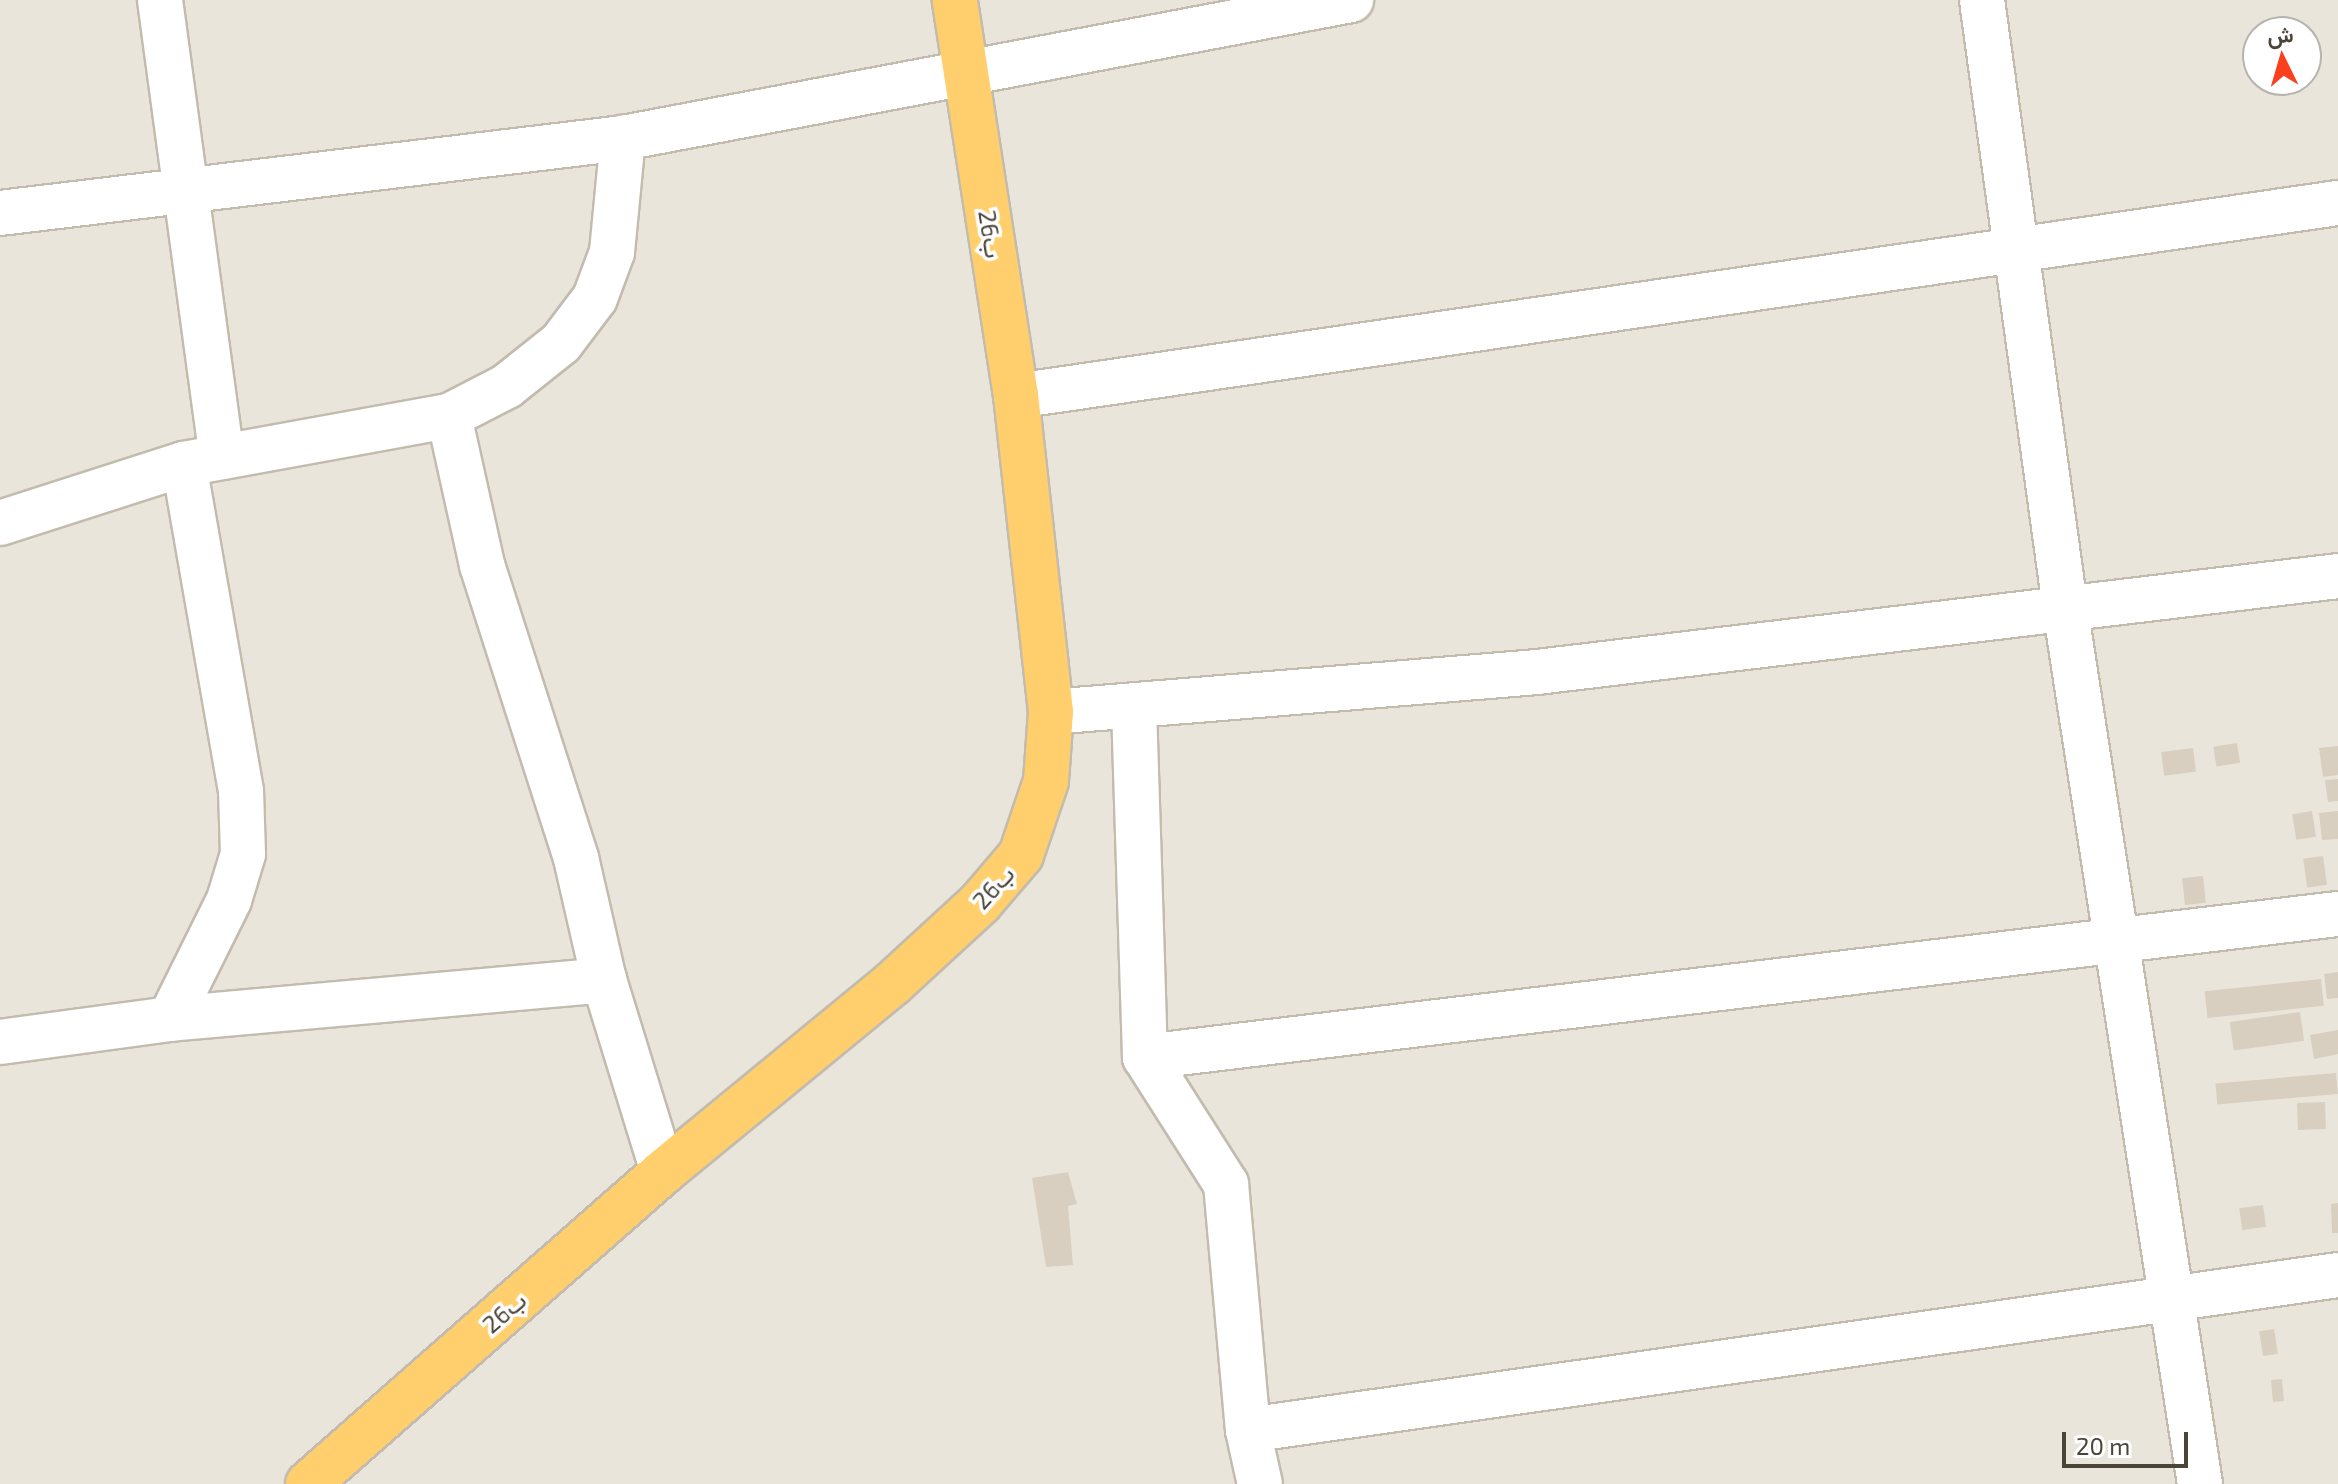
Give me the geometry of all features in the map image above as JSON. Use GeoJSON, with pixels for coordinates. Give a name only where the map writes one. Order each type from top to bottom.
{"type":"FeatureCollection","features":[{"type":"Feature","properties":{"kind":"highway","name":"26ب"},"geometry":{"type":"LineString","coordinates":[[308,1484],[342,1470],[663,1172],[892,984],[980,903],[1021,855],[1046,781],[1051,712],[1016,396],[955,0]]}},
{"type":"Feature","properties":{"kind":"street"},"geometry":{"type":"LineString","coordinates":[[160,0],[188,186],[203,461],[241,791],[243,854],[229,900],[170,1019]]}},
{"type":"Feature","properties":{"kind":"street"},"geometry":{"type":"LineString","coordinates":[[0,213],[188,186],[623,138],[965,70],[1351,0]]}},
{"type":"Feature","properties":{"kind":"street"},"geometry":{"type":"LineString","coordinates":[[1982,0],[2065,607],[2176,1302],[2200,1484]]}},
{"type":"Feature","properties":{"kind":"street"},"geometry":{"type":"LineString","coordinates":[[0,523],[203,461],[449,416],[507,386],[561,343],[595,298],[612,252],[623,138]]}},
{"type":"Feature","properties":{"kind":"street"},"geometry":{"type":"LineString","coordinates":[[1016,396],[2338,203]]}},
{"type":"Feature","properties":{"kind":"street"},"geometry":{"type":"LineString","coordinates":[[449,416],[482,565],[576,858],[604,980],[663,1172]]}},
{"type":"Feature","properties":{"kind":"street"},"geometry":{"type":"LineString","coordinates":[[1051,712],[1537,672],[2338,576]]}},
{"type":"Feature","properties":{"kind":"street"},"geometry":{"type":"LineString","coordinates":[[1134,707],[1145,1057],[1226,1184],[1248,1430],[1260,1484]]}},
{"type":"Feature","properties":{"kind":"street"},"geometry":{"type":"LineString","coordinates":[[1145,1057],[2119,944],[2338,914]]}},
{"type":"Feature","properties":{"kind":"street"},"geometry":{"type":"LineString","coordinates":[[0,1042],[170,1019],[604,980]]}},
{"type":"Feature","properties":{"kind":"street"},"geometry":{"type":"LineString","coordinates":[[1248,1430],[2176,1302],[2338,1275]]}},
{"type":"Feature","properties":{"kind":"shaded area"},"geometry":{"type":"Polygon","coordinates":[[[0,0],[2338,0],[2338,1484],[0,1484],[0,0]]]}},
{"type":"Feature","properties":{"kind":"building"},"geometry":{"type":"Polygon","coordinates":[[[2237,743],[2240,763],[2216,767],[2213,747],[2237,743]]]}},
{"type":"Feature","properties":{"kind":"building"},"geometry":{"type":"Polygon","coordinates":[[[2338,746],[2338,775],[2323,777],[2319,748],[2338,746]]]}},
{"type":"Feature","properties":{"kind":"building"},"geometry":{"type":"Polygon","coordinates":[[[2193,748],[2196,772],[2164,776],[2161,752],[2193,748]]]}},
{"type":"Feature","properties":{"kind":"building"},"geometry":{"type":"Polygon","coordinates":[[[2338,779],[2338,801],[2328,802],[2325,780],[2338,779]]]}},
{"type":"Feature","properties":{"kind":"building"},"geometry":{"type":"Polygon","coordinates":[[[2312,811],[2316,837],[2296,840],[2292,814],[2312,811]]]}},
{"type":"Feature","properties":{"kind":"building"},"geometry":{"type":"Polygon","coordinates":[[[2338,811],[2338,839],[2322,840],[2319,813],[2338,811]]]}},
{"type":"Feature","properties":{"kind":"building"},"geometry":{"type":"Polygon","coordinates":[[[2323,856],[2327,885],[2307,888],[2303,859],[2323,856]]]}},
{"type":"Feature","properties":{"kind":"building"},"geometry":{"type":"Polygon","coordinates":[[[2203,876],[2206,903],[2185,905],[2182,878],[2203,876]]]}},
{"type":"Feature","properties":{"kind":"building"},"geometry":{"type":"Polygon","coordinates":[[[2338,972],[2338,998],[2327,999],[2324,974],[2338,972]]]}},
{"type":"Feature","properties":{"kind":"building"},"geometry":{"type":"Polygon","coordinates":[[[2321,979],[2324,1006],[2207,1018],[2205,991],[2321,979]]]}},
{"type":"Feature","properties":{"kind":"building"},"geometry":{"type":"Polygon","coordinates":[[[2300,1012],[2304,1041],[2234,1051],[2230,1022],[2300,1012]]]}},
{"type":"Feature","properties":{"kind":"building"},"geometry":{"type":"Polygon","coordinates":[[[2338,1030],[2338,1054],[2314,1059],[2310,1035],[2338,1030]]]}},
{"type":"Feature","properties":{"kind":"building"},"geometry":{"type":"Polygon","coordinates":[[[2336,1073],[2338,1094],[2217,1104],[2215,1084],[2336,1073]]]}},
{"type":"Feature","properties":{"kind":"building"},"geometry":{"type":"Polygon","coordinates":[[[2325,1102],[2326,1129],[2298,1130],[2297,1103],[2325,1102]]]}},
{"type":"Feature","properties":{"kind":"building"},"geometry":{"type":"Polygon","coordinates":[[[1068,1172],[1077,1204],[1068,1206],[1073,1265],[1046,1267],[1032,1178],[1068,1172]]]}},
{"type":"Feature","properties":{"kind":"building"},"geometry":{"type":"Polygon","coordinates":[[[2338,1203],[2338,1233],[2332,1233],[2331,1204],[2338,1203]]]}},
{"type":"Feature","properties":{"kind":"building"},"geometry":{"type":"Polygon","coordinates":[[[2263,1205],[2266,1227],[2242,1230],[2239,1208],[2263,1205]]]}},
{"type":"Feature","properties":{"kind":"building"},"geometry":{"type":"Polygon","coordinates":[[[2274,1329],[2278,1354],[2263,1356],[2259,1331],[2274,1329]]]}},
{"type":"Feature","properties":{"kind":"building"},"geometry":{"type":"Polygon","coordinates":[[[2282,1379],[2284,1401],[2273,1402],[2271,1380],[2282,1379]]]}}]}
